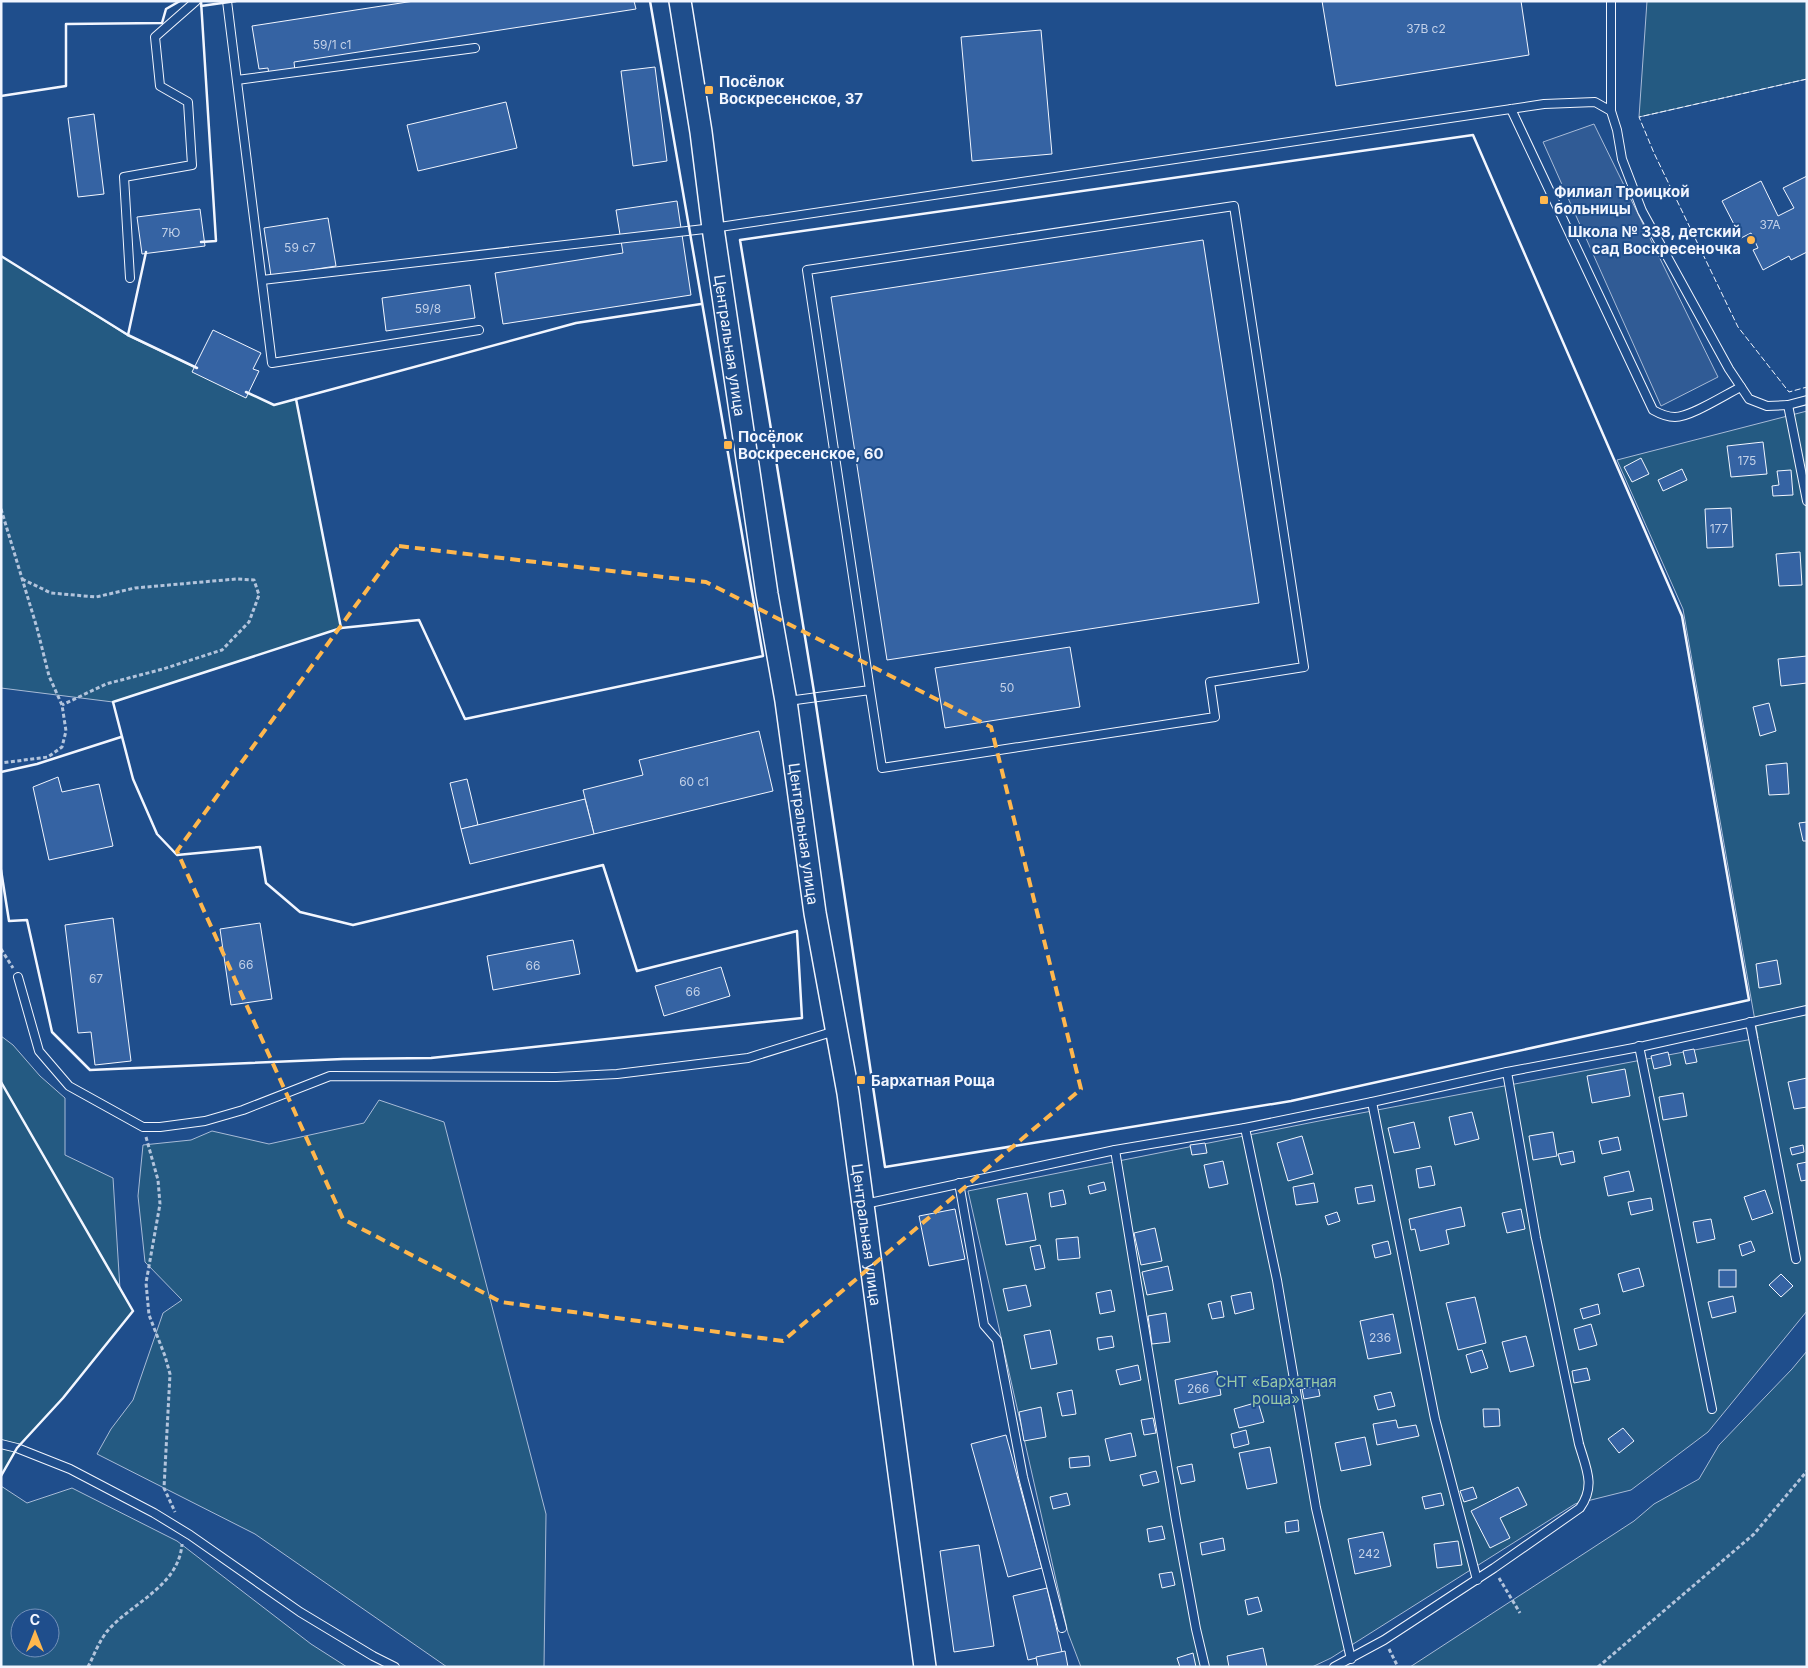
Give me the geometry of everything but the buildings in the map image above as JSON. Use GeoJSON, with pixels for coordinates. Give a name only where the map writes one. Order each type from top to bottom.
{"type":"FeatureCollection","features":[{"type":"Feature","properties":{"kind":"main road","name":"Центральная улица"},"geometry":{"type":"LineString","coordinates":[[680,1],[701,132],[713,228],[767,594],[786,701],[815,913],[848,1093],[925,1667]]}},
{"type":"Feature","properties":{"kind":"lane"},"geometry":{"type":"LineString","coordinates":[[130,278],[124,177],[192,165],[188,102],[160,86],[155,37],[196,1]]}},
{"type":"Feature","properties":{"kind":"lane"},"geometry":{"type":"LineString","coordinates":[[227,1],[272,363],[479,330]]}},
{"type":"Feature","properties":{"kind":"lane"},"geometry":{"type":"LineString","coordinates":[[1611,1],[1611,110],[1617,130],[1622,160],[1642,211],[1728,369],[1749,400],[1767,406],[1788,405],[1807,400]]}},
{"type":"Feature","properties":{"kind":"lane"},"geometry":{"type":"LineString","coordinates":[[237,80],[475,48]]}},
{"type":"Feature","properties":{"kind":"lane"},"geometry":{"type":"LineString","coordinates":[[262,280],[713,228],[1544,104],[1595,102],[1611,110]]}},
{"type":"Feature","properties":{"kind":"lane"},"geometry":{"type":"LineString","coordinates":[[1511,109],[1653,410],[1663,415],[1677,417],[1741,387]]}},
{"type":"Feature","properties":{"kind":"lane"},"geometry":{"type":"LineString","coordinates":[[1234,206],[1304,668],[1210,682],[1215,717],[882,768],[870,690],[807,270],[1234,206]]}},
{"type":"Feature","properties":{"kind":"lane"},"geometry":{"type":"LineString","coordinates":[[1788,405],[1807,501]]}},
{"type":"Feature","properties":{"kind":"lane"},"geometry":{"type":"LineString","coordinates":[[786,701],[870,690]]}},
{"type":"Feature","properties":{"kind":"lane"},"geometry":{"type":"LineString","coordinates":[[18,977],[39,1051],[69,1086],[143,1127],[160,1127],[205,1121],[243,1110],[330,1076],[556,1077],[617,1074],[748,1058],[837,1031]]}},
{"type":"Feature","properties":{"kind":"lane"},"geometry":{"type":"LineString","coordinates":[[863,1204],[1115,1150],[1245,1128],[1372,1102],[1807,1010]]}},
{"type":"Feature","properties":{"kind":"lane"},"geometry":{"type":"LineString","coordinates":[[1750,1022],[1796,1258]]}},
{"type":"Feature","properties":{"kind":"lane"},"geometry":{"type":"LineString","coordinates":[[1639,1046],[1712,1409]]}},
{"type":"Feature","properties":{"kind":"lane"},"geometry":{"type":"LineString","coordinates":[[1334,1667],[1384,1640],[1477,1580],[1580,1508],[1587,1498],[1590,1478],[1579,1444],[1536,1238],[1507,1072]]}},
{"type":"Feature","properties":{"kind":"lane"},"geometry":{"type":"LineString","coordinates":[[1372,1102],[1393,1199],[1435,1419],[1477,1580]]}},
{"type":"Feature","properties":{"kind":"lane"},"geometry":{"type":"LineString","coordinates":[[1245,1128],[1277,1280],[1316,1508],[1351,1659]]}},
{"type":"Feature","properties":{"kind":"lane"},"geometry":{"type":"LineString","coordinates":[[1115,1150],[1176,1520],[1205,1667]]}},
{"type":"Feature","properties":{"kind":"lane"},"geometry":{"type":"LineString","coordinates":[[959,1183],[984,1325],[997,1340],[1024,1477],[1062,1628]]}},
{"type":"Feature","properties":{"kind":"lane"},"geometry":{"type":"LineString","coordinates":[[1,1444],[70,1469],[154,1513],[300,1612],[373,1656],[395,1667]]}},
{"type":"Feature","properties":{"kind":"path"},"geometry":{"type":"LineString","coordinates":[[1,510],[37,628],[49,676],[62,706],[66,732],[62,747],[48,757],[1,763]]}},
{"type":"Feature","properties":{"kind":"path"},"geometry":{"type":"LineString","coordinates":[[22,579],[51,593],[96,596],[135,588],[216,580],[254,580],[259,595],[250,622],[222,650],[163,669],[106,684],[62,706]]}},
{"type":"Feature","properties":{"kind":"path"},"geometry":{"type":"LineString","coordinates":[[1,948],[18,977]]}},
{"type":"Feature","properties":{"kind":"path"},"geometry":{"type":"LineString","coordinates":[[88,1667],[108,1630],[169,1578],[181,1556],[183,1531],[164,1488],[170,1374],[149,1315],[146,1283],[160,1204],[158,1180],[143,1127]]}},
{"type":"Feature","properties":{"kind":"path"},"geometry":{"type":"LineString","coordinates":[[1598,1667],[1754,1534],[1807,1471]]}},
{"type":"Feature","properties":{"kind":"path"},"geometry":{"type":"LineString","coordinates":[[1494,1568],[1520,1613]]}},
{"type":"Feature","properties":{"kind":"path"},"geometry":{"type":"LineString","coordinates":[[1384,1640],[1398,1667]]}},
{"type":"Feature","properties":{"kind":"highlighted area"},"geometry":{"type":"Polygon","coordinates":[[[399,546],[706,582],[991,727],[1081,1089],[783,1341],[501,1302],[343,1219],[177,851],[399,546]]]}},
{"type":"Feature","properties":{"kind":"green space"},"geometry":{"type":"Polygon","coordinates":[[[1647,1],[1807,1],[1807,79],[1639,117],[1647,1]]]}},
{"type":"Feature","properties":{"kind":"green space"},"geometry":{"type":"Polygon","coordinates":[[[1,256],[128,336],[274,405],[296,399],[341,628],[113,702],[1,688],[1,256]]]}},
{"type":"Feature","properties":{"kind":"green space","name":"СНТ «Бархатная роща»"},"geometry":{"type":"Polygon","coordinates":[[[1807,411],[1807,1311],[1708,1432],[1631,1490],[1575,1504],[1331,1658],[1312,1667],[1081,1667],[1068,1633],[968,1191],[1319,1121],[1758,1038],[1683,609],[1617,460],[1807,411]]]}},
{"type":"Feature","properties":{"kind":"green space"},"geometry":{"type":"Polygon","coordinates":[[[1,1036],[13,1045],[40,1076],[65,1098],[65,1155],[113,1178],[120,1289],[133,1311],[63,1398],[17,1448],[1,1476],[1,1036]]]}},
{"type":"Feature","properties":{"kind":"green space"},"geometry":{"type":"Polygon","coordinates":[[[379,1100],[444,1122],[546,1514],[544,1667],[447,1667],[255,1534],[97,1454],[111,1429],[133,1400],[163,1313],[182,1300],[145,1262],[138,1196],[143,1145],[191,1140],[212,1131],[269,1144],[364,1123],[379,1100]]]}},
{"type":"Feature","properties":{"kind":"green space"},"geometry":{"type":"Polygon","coordinates":[[[1807,1351],[1807,1667],[1410,1667],[1634,1521],[1654,1504],[1699,1479],[1719,1445],[1807,1351]]]}},
{"type":"Feature","properties":{"kind":"green space"},"geometry":{"type":"Polygon","coordinates":[[[1,1486],[27,1503],[72,1488],[177,1541],[311,1644],[347,1667],[1,1667],[1,1486]]]}},
{"type":"Feature","properties":{"kind":"shaded area"},"geometry":{"type":"Polygon","coordinates":[[[1594,124],[1718,377],[1661,406],[1543,142],[1594,124]]]}},
{"type":"Feature","properties":{"kind":"fence"},"geometry":{"type":"LineString","coordinates":[[1807,79],[1639,117],[1654,153],[1738,327],[1789,392],[1807,387]]}},
{"type":"Feature","properties":{"kind":"wall"},"geometry":{"type":"LineString","coordinates":[[1,96],[66,86],[66,24],[162,23],[166,9],[180,1]]}},
{"type":"Feature","properties":{"kind":"wall"},"geometry":{"type":"LineString","coordinates":[[201,1],[216,241],[201,242]]}},
{"type":"Feature","properties":{"kind":"wall"},"geometry":{"type":"LineString","coordinates":[[201,6],[236,1]]}},
{"type":"Feature","properties":{"kind":"wall"},"geometry":{"type":"LineString","coordinates":[[1,870],[9,921],[27,920],[52,1032],[90,1070],[343,1059],[431,1058],[802,1018],[797,931],[637,971],[603,865],[353,925],[300,912],[266,883],[260,847],[177,855],[157,834],[133,779],[113,702],[341,628],[419,620],[465,719],[763,656],[650,1]]}},
{"type":"Feature","properties":{"kind":"wall"},"geometry":{"type":"LineString","coordinates":[[1473,135],[1682,616],[1749,1000],[1291,1101],[885,1167],[815,698],[740,240],[1473,135]]}},
{"type":"Feature","properties":{"kind":"wall"},"geometry":{"type":"LineString","coordinates":[[128,335],[146,252]]}},
{"type":"Feature","properties":{"kind":"wall"},"geometry":{"type":"LineString","coordinates":[[1,256],[128,335],[197,368]]}},
{"type":"Feature","properties":{"kind":"wall"},"geometry":{"type":"LineString","coordinates":[[246,392],[274,405],[576,323],[701,304]]}},
{"type":"Feature","properties":{"kind":"wall"},"geometry":{"type":"LineString","coordinates":[[296,399],[341,628]]}},
{"type":"Feature","properties":{"kind":"wall"},"geometry":{"type":"LineString","coordinates":[[1,772],[37,764],[121,737]]}},
{"type":"Feature","properties":{"kind":"wall"},"geometry":{"type":"LineString","coordinates":[[1,1082],[133,1311],[63,1398],[17,1448],[1,1476]]}},
{"type":"Feature","properties":{"kind":"place","name":"Посёлок Воскресенское, 37"},"geometry":{"type":"Point","coordinates":[709,90]}},
{"type":"Feature","properties":{"kind":"place","name":"Филиал Троицкой больницы"},"geometry":{"type":"Point","coordinates":[1544,200]}},
{"type":"Feature","properties":{"kind":"place","name":"Школа № 338, детский сад Воскресеночка"},"geometry":{"type":"Point","coordinates":[1751,240]}},
{"type":"Feature","properties":{"kind":"place","name":"Посёлок Воскресенское, 60"},"geometry":{"type":"Point","coordinates":[728,445]}},
{"type":"Feature","properties":{"kind":"place","name":"Бархатная Роща"},"geometry":{"type":"Point","coordinates":[861,1080]}}]}
